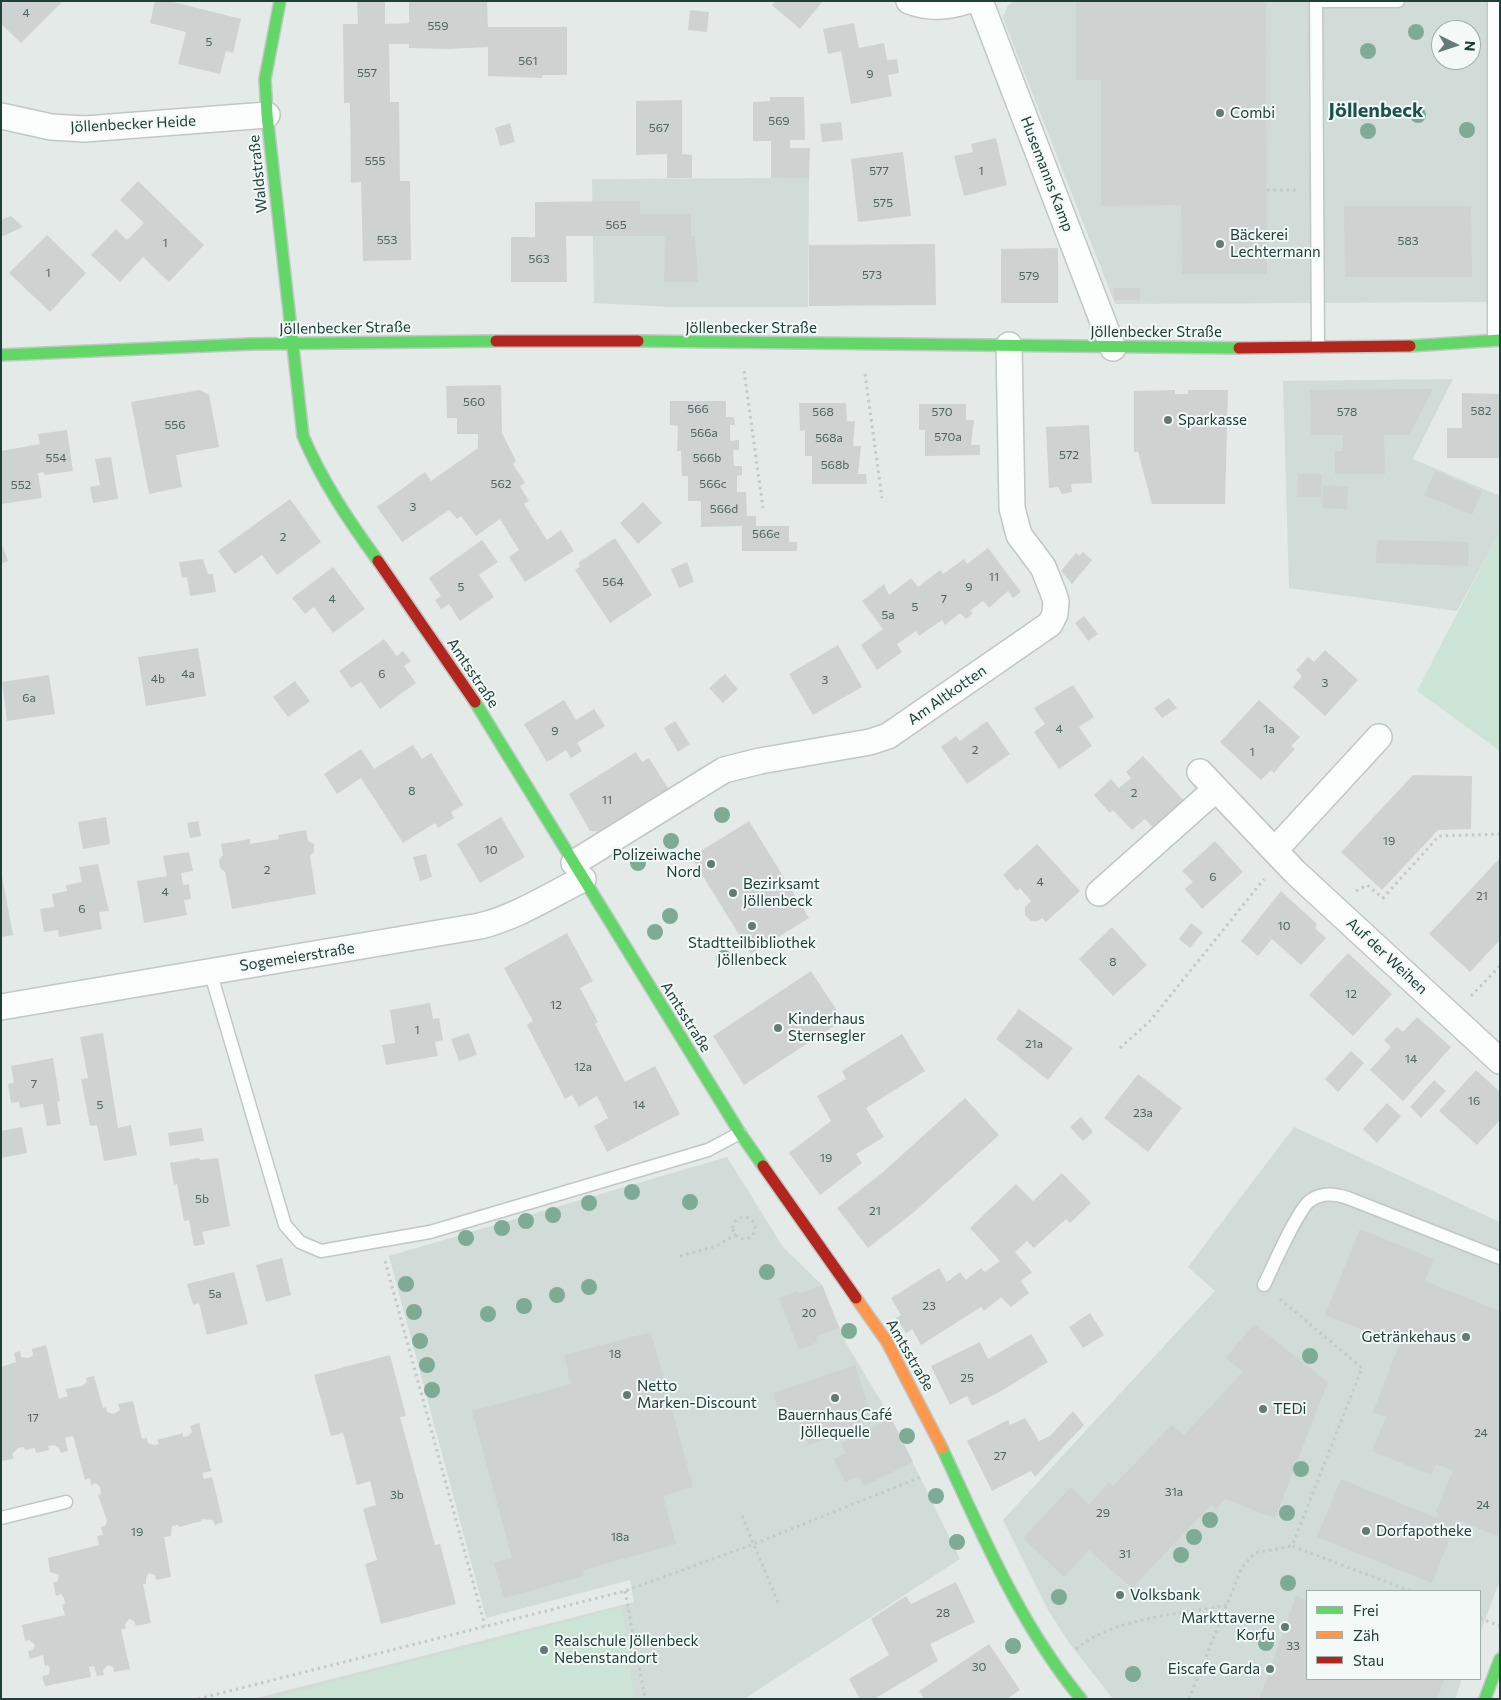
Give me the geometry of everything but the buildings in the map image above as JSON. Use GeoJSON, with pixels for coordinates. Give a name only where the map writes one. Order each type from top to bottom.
{"type":"FeatureCollection","features":[{"type":"Feature","properties":{"kind":"street","name":"Waldstraße"},"geometry":{"type":"LineString","coordinates":[[280,1],[264,79],[291,344]]}},
{"type":"Feature","properties":{"kind":"street"},"geometry":{"type":"LineString","coordinates":[[909,1],[924,6],[946,7],[968,1]]}},
{"type":"Feature","properties":{"kind":"street","name":"Husemanns Kamp"},"geometry":{"type":"LineString","coordinates":[[980,1],[1113,348]]}},
{"type":"Feature","properties":{"kind":"street","name":"Jöllenbecker Heide"},"geometry":{"type":"LineString","coordinates":[[1,116],[51,127],[85,129],[267,115]]}},
{"type":"Feature","properties":{"kind":"street","name":"Jöllenbecker Straße"},"geometry":{"type":"LineString","coordinates":[[1,355],[198,345],[291,344],[860,343],[1113,348],[1428,346],[1497,340]]}},
{"type":"Feature","properties":{"kind":"street","name":"Amtsstraße"},"geometry":{"type":"LineString","coordinates":[[291,344],[303,436],[314,464],[343,512],[462,681],[740,1133],[887,1342],[931,1425],[1006,1587],[1054,1666],[1081,1699]]}},
{"type":"Feature","properties":{"kind":"street","name":"Am Altkotten"},"geometry":{"type":"LineString","coordinates":[[578,871],[724,770],[760,761],[870,742],[888,736],[1050,624],[1055,614],[1053,592],[1043,567],[1019,535],[1012,508],[1010,345]]}},
{"type":"Feature","properties":{"kind":"street"},"geometry":{"type":"LineString","coordinates":[[1278,854],[1379,737]]}},
{"type":"Feature","properties":{"kind":"street","name":"Auf der Weihen"},"geometry":{"type":"LineString","coordinates":[[1099,893],[1208,780],[1278,854],[1500,1061]]}},
{"type":"Feature","properties":{"kind":"street","name":"Sogemeierstraße"},"geometry":{"type":"LineString","coordinates":[[1,1007],[502,921],[578,871]]}},
{"type":"Feature","properties":{"kind":"street"},"geometry":{"type":"LineString","coordinates":[[1485,1699],[1500,1659]]}},
{"type":"Feature","properties":{"kind":"lane"},"geometry":{"type":"LineString","coordinates":[[1318,347],[1316,1],[1398,1]]}},
{"type":"Feature","properties":{"kind":"lane"},"geometry":{"type":"LineString","coordinates":[[1496,9],[1497,340]]}},
{"type":"Feature","properties":{"kind":"lane"},"geometry":{"type":"LineString","coordinates":[[210,971],[285,1225],[300,1242],[321,1251],[430,1232],[539,1202],[708,1150],[740,1133]]}},
{"type":"Feature","properties":{"kind":"lane"},"geometry":{"type":"LineString","coordinates":[[1264,1285],[1300,1214],[1309,1201],[1320,1195],[1333,1194],[1348,1198],[1500,1258]]}},
{"type":"Feature","properties":{"kind":"lane"},"geometry":{"type":"LineString","coordinates":[[1,1518],[66,1502]]}},
{"type":"Feature","properties":{"kind":"path"},"geometry":{"type":"LineString","coordinates":[[741,343],[763,508]]}},
{"type":"Feature","properties":{"kind":"path"},"geometry":{"type":"LineString","coordinates":[[860,343],[882,498]]}},
{"type":"Feature","properties":{"kind":"path"},"geometry":{"type":"LineString","coordinates":[[1331,905],[1367,885],[1383,898],[1439,836],[1500,834]]}},
{"type":"Feature","properties":{"kind":"path"},"geometry":{"type":"LineString","coordinates":[[1120,1048],[1150,1021],[1278,854]]}},
{"type":"Feature","properties":{"kind":"path"},"geometry":{"type":"LineString","coordinates":[[1452,1017],[1500,966]]}},
{"type":"Feature","properties":{"kind":"path"},"geometry":{"type":"LineString","coordinates":[[744,1216],[754,1221],[755,1228],[752,1235],[746,1239],[736,1234],[733,1228],[738,1219],[744,1216]]}},
{"type":"Feature","properties":{"kind":"path"},"geometry":{"type":"LineString","coordinates":[[680,1256],[717,1246],[736,1234]]}},
{"type":"Feature","properties":{"kind":"path"},"geometry":{"type":"LineString","coordinates":[[380,1241],[485,1626]]}},
{"type":"Feature","properties":{"kind":"path"},"geometry":{"type":"LineString","coordinates":[[1264,1285],[1362,1368],[1292,1546]]}},
{"type":"Feature","properties":{"kind":"path"},"geometry":{"type":"LineString","coordinates":[[198,1699],[626,1592],[754,1544],[950,1466]]}},
{"type":"Feature","properties":{"kind":"path"},"geometry":{"type":"LineString","coordinates":[[742,1516],[779,1605]]}},
{"type":"Feature","properties":{"kind":"path"},"geometry":{"type":"LineString","coordinates":[[1189,1699],[1242,1566],[1255,1554],[1292,1546],[1407,1590]]}},
{"type":"Feature","properties":{"kind":"path"},"geometry":{"type":"LineString","coordinates":[[626,1592],[645,1699]]}},
{"type":"Feature","properties":{"kind":"path"},"geometry":{"type":"LineString","coordinates":[[1054,1666],[1090,1637],[1116,1626],[1226,1606]]}},
{"type":"Feature","properties":{"kind":"path"},"geometry":{"type":"LineString","coordinates":[[1481,1618],[1500,1626]]}},
{"type":"Feature","properties":{"kind":"shaded area"},"geometry":{"type":"Polygon","coordinates":[[[1015,1],[1500,1],[1500,302],[1115,304],[1003,18],[1008,5],[1015,1]]]}},
{"type":"Feature","properties":{"kind":"shaded area"},"geometry":{"type":"Polygon","coordinates":[[[809,178],[808,307],[671,307],[594,303],[592,179],[809,178]]]}},
{"type":"Feature","properties":{"kind":"shaded area"},"geometry":{"type":"Polygon","coordinates":[[[1453,379],[1413,459],[1500,496],[1500,532],[1457,611],[1289,588],[1283,381],[1453,379]]]}},
{"type":"Feature","properties":{"kind":"shaded area"},"geometry":{"type":"Polygon","coordinates":[[[1294,1127],[1500,1222],[1500,1580],[1481,1630],[1481,1590],[1306,1590],[1306,1680],[1462,1680],[1455,1699],[1113,1699],[1070,1644],[1048,1610],[1003,1520],[1215,1291],[1188,1267],[1294,1127]]]}},
{"type":"Feature","properties":{"kind":"shaded area"},"geometry":{"type":"Polygon","coordinates":[[[727,1157],[783,1247],[822,1285],[846,1343],[891,1418],[960,1559],[744,1699],[253,1699],[634,1602],[630,1580],[486,1618],[389,1256],[727,1157]]]}},
{"type":"Feature","properties":{"kind":"green space"},"geometry":{"type":"Polygon","coordinates":[[[1500,534],[1500,751],[1417,691],[1500,534]]]}},
{"type":"Feature","properties":{"kind":"green space","name":"Realschule Jöllenbeck Nebenstandort"},"geometry":{"type":"Polygon","coordinates":[[[622,1607],[634,1699],[269,1699],[622,1607]]]}},
{"type":"Feature","properties":{"kind":"traffic: fast"},"geometry":{"type":"LineString","coordinates":[[280,1],[265,79],[267,115],[303,436],[310,453],[337,500],[378,561]]}},
{"type":"Feature","properties":{"kind":"traffic: fast"},"geometry":{"type":"LineString","coordinates":[[1410,346],[1500,340]]}},
{"type":"Feature","properties":{"kind":"traffic: fast"},"geometry":{"type":"LineString","coordinates":[[1,355],[251,344],[496,341]]}},
{"type":"Feature","properties":{"kind":"traffic: fast"},"geometry":{"type":"LineString","coordinates":[[638,341],[1239,348]]}},
{"type":"Feature","properties":{"kind":"traffic: fast"},"geometry":{"type":"LineString","coordinates":[[475,702],[740,1133],[763,1166]]}},
{"type":"Feature","properties":{"kind":"traffic: fast"},"geometry":{"type":"LineString","coordinates":[[942,1448],[988,1546],[1021,1609],[1039,1640],[1081,1699]]}},
{"type":"Feature","properties":{"kind":"traffic: fast"},"geometry":{"type":"LineString","coordinates":[[1485,1699],[1500,1659]]}},
{"type":"Feature","properties":{"kind":"traffic: slow"},"geometry":{"type":"LineString","coordinates":[[856,1298],[887,1342],[942,1448]]}},
{"type":"Feature","properties":{"kind":"traffic: jam"},"geometry":{"type":"LineString","coordinates":[[496,341],[638,341]]}},
{"type":"Feature","properties":{"kind":"traffic: jam"},"geometry":{"type":"LineString","coordinates":[[1239,348],[1410,346]]}},
{"type":"Feature","properties":{"kind":"traffic: jam"},"geometry":{"type":"LineString","coordinates":[[378,561],[475,702]]}},
{"type":"Feature","properties":{"kind":"traffic: jam"},"geometry":{"type":"LineString","coordinates":[[763,1166],[856,1298]]}},
{"type":"Feature","properties":{"kind":"place","name":"Combi"},"geometry":{"type":"Point","coordinates":[1220,113]}},
{"type":"Feature","properties":{"kind":"place","name":"Bäckerei Lechtermann"},"geometry":{"type":"Point","coordinates":[1220,244]}},
{"type":"Feature","properties":{"kind":"place","name":"Sparkasse"},"geometry":{"type":"Point","coordinates":[1168,420]}},
{"type":"Feature","properties":{"kind":"place","name":"Polizeiwache Nord"},"geometry":{"type":"Point","coordinates":[711,864]}},
{"type":"Feature","properties":{"kind":"place","name":"Bezirksamt Jöllenbeck"},"geometry":{"type":"Point","coordinates":[733,893]}},
{"type":"Feature","properties":{"kind":"place","name":"Stadtteilbibliothek Jöllenbeck"},"geometry":{"type":"Point","coordinates":[752,926]}},
{"type":"Feature","properties":{"kind":"place","name":"Kinderhaus Sternsegler"},"geometry":{"type":"Point","coordinates":[778,1028]}},
{"type":"Feature","properties":{"kind":"place","name":"Getränkehaus"},"geometry":{"type":"Point","coordinates":[1466,1337]}},
{"type":"Feature","properties":{"kind":"place","name":"Netto Marken-Discount"},"geometry":{"type":"Point","coordinates":[627,1395]}},
{"type":"Feature","properties":{"kind":"place","name":"Bauernhaus Café Jöllequelle"},"geometry":{"type":"Point","coordinates":[835,1398]}},
{"type":"Feature","properties":{"kind":"place","name":"TEDi"},"geometry":{"type":"Point","coordinates":[1263,1409]}},
{"type":"Feature","properties":{"kind":"place","name":"Dorfapotheke"},"geometry":{"type":"Point","coordinates":[1366,1531]}},
{"type":"Feature","properties":{"kind":"place","name":"Volksbank"},"geometry":{"type":"Point","coordinates":[1120,1595]}},
{"type":"Feature","properties":{"kind":"place","name":"Markttaverne Korfu"},"geometry":{"type":"Point","coordinates":[1285,1627]}},
{"type":"Feature","properties":{"kind":"place","name":"Realschule Jöllenbeck Nebenstandort"},"geometry":{"type":"Point","coordinates":[544,1650]}},
{"type":"Feature","properties":{"kind":"place","name":"Eiscafe Garda"},"geometry":{"type":"Point","coordinates":[1270,1669]}},
{"type":"Feature","properties":{"kind":"district","name":"Jöllenbeck"},"geometry":{"type":"Point","coordinates":[1376,110]}}]}
